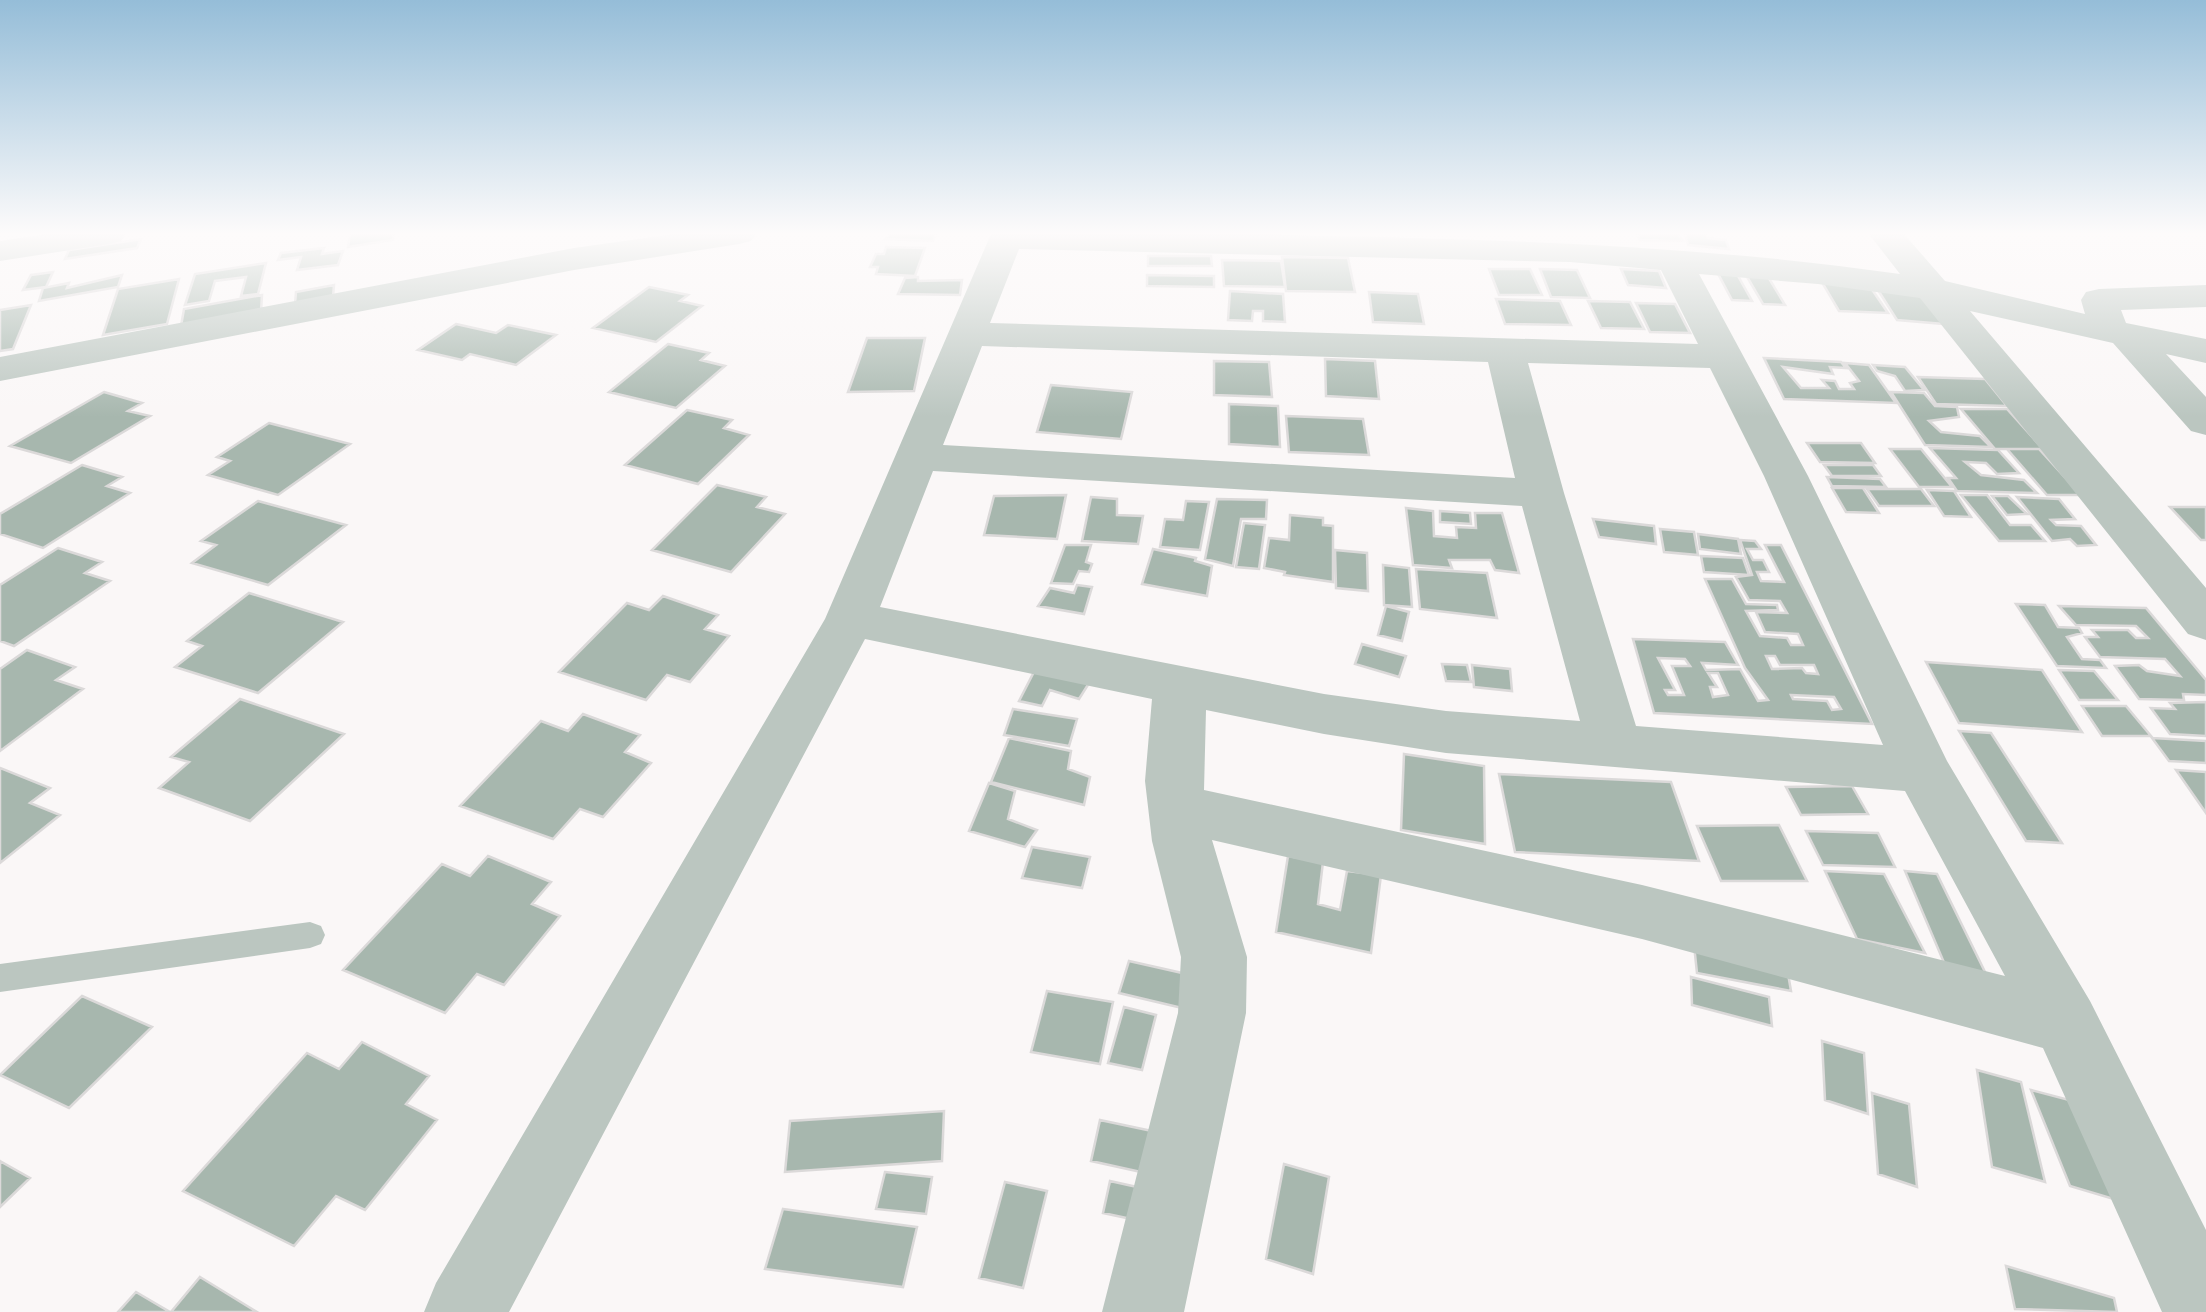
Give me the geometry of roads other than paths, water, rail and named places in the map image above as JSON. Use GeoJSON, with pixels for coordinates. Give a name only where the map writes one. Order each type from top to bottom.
{"type":"FeatureCollection","features":[{"type":"Feature","properties":{"kind":"street"},"geometry":{"type":"LineString","coordinates":[[0,369],[386,295]]}},
{"type":"Feature","properties":{"kind":"street"},"geometry":{"type":"LineString","coordinates":[[465,1312],[850,620],[984,295]]}},
{"type":"Feature","properties":{"kind":"street"},"geometry":{"type":"LineString","coordinates":[[1692,295],[1786,476],[1923,770],[2066,1023],[2204,1312]]}},
{"type":"Feature","properties":{"kind":"street"},"geometry":{"type":"LineString","coordinates":[[1936,295],[2206,622]]}},
{"type":"Feature","properties":{"kind":"street"},"geometry":{"type":"LineString","coordinates":[[1957,295],[2206,351]]}},
{"type":"Feature","properties":{"kind":"street"},"geometry":{"type":"LineString","coordinates":[[2206,296],[2098,300],[2118,333],[2206,422]]}},
{"type":"Feature","properties":{"kind":"street"},"geometry":{"type":"LineString","coordinates":[[968,334],[1724,357]]}},
{"type":"Feature","properties":{"kind":"street"},"geometry":{"type":"LineString","coordinates":[[1505,350],[1541,493],[1615,748]]}},
{"type":"Feature","properties":{"kind":"street"},"geometry":{"type":"LineString","coordinates":[[917,457],[1541,493]]}},
{"type":"Feature","properties":{"kind":"street"},"geometry":{"type":"LineString","coordinates":[[850,620],[1180,682],[1324,714],[1446,732],[1923,770]]}},
{"type":"Feature","properties":{"kind":"street"},"geometry":{"type":"LineString","coordinates":[[1143,1312],[1212,1013],[1214,957],[1182,841],[1174,781],[1180,682]]}},
{"type":"Feature","properties":{"kind":"street"},"geometry":{"type":"LineString","coordinates":[[1177,808],[1642,912],[2066,1023]]}},
{"type":"Feature","properties":{"kind":"lane"},"geometry":{"type":"LineString","coordinates":[[0,978],[310,935]]}}]}
